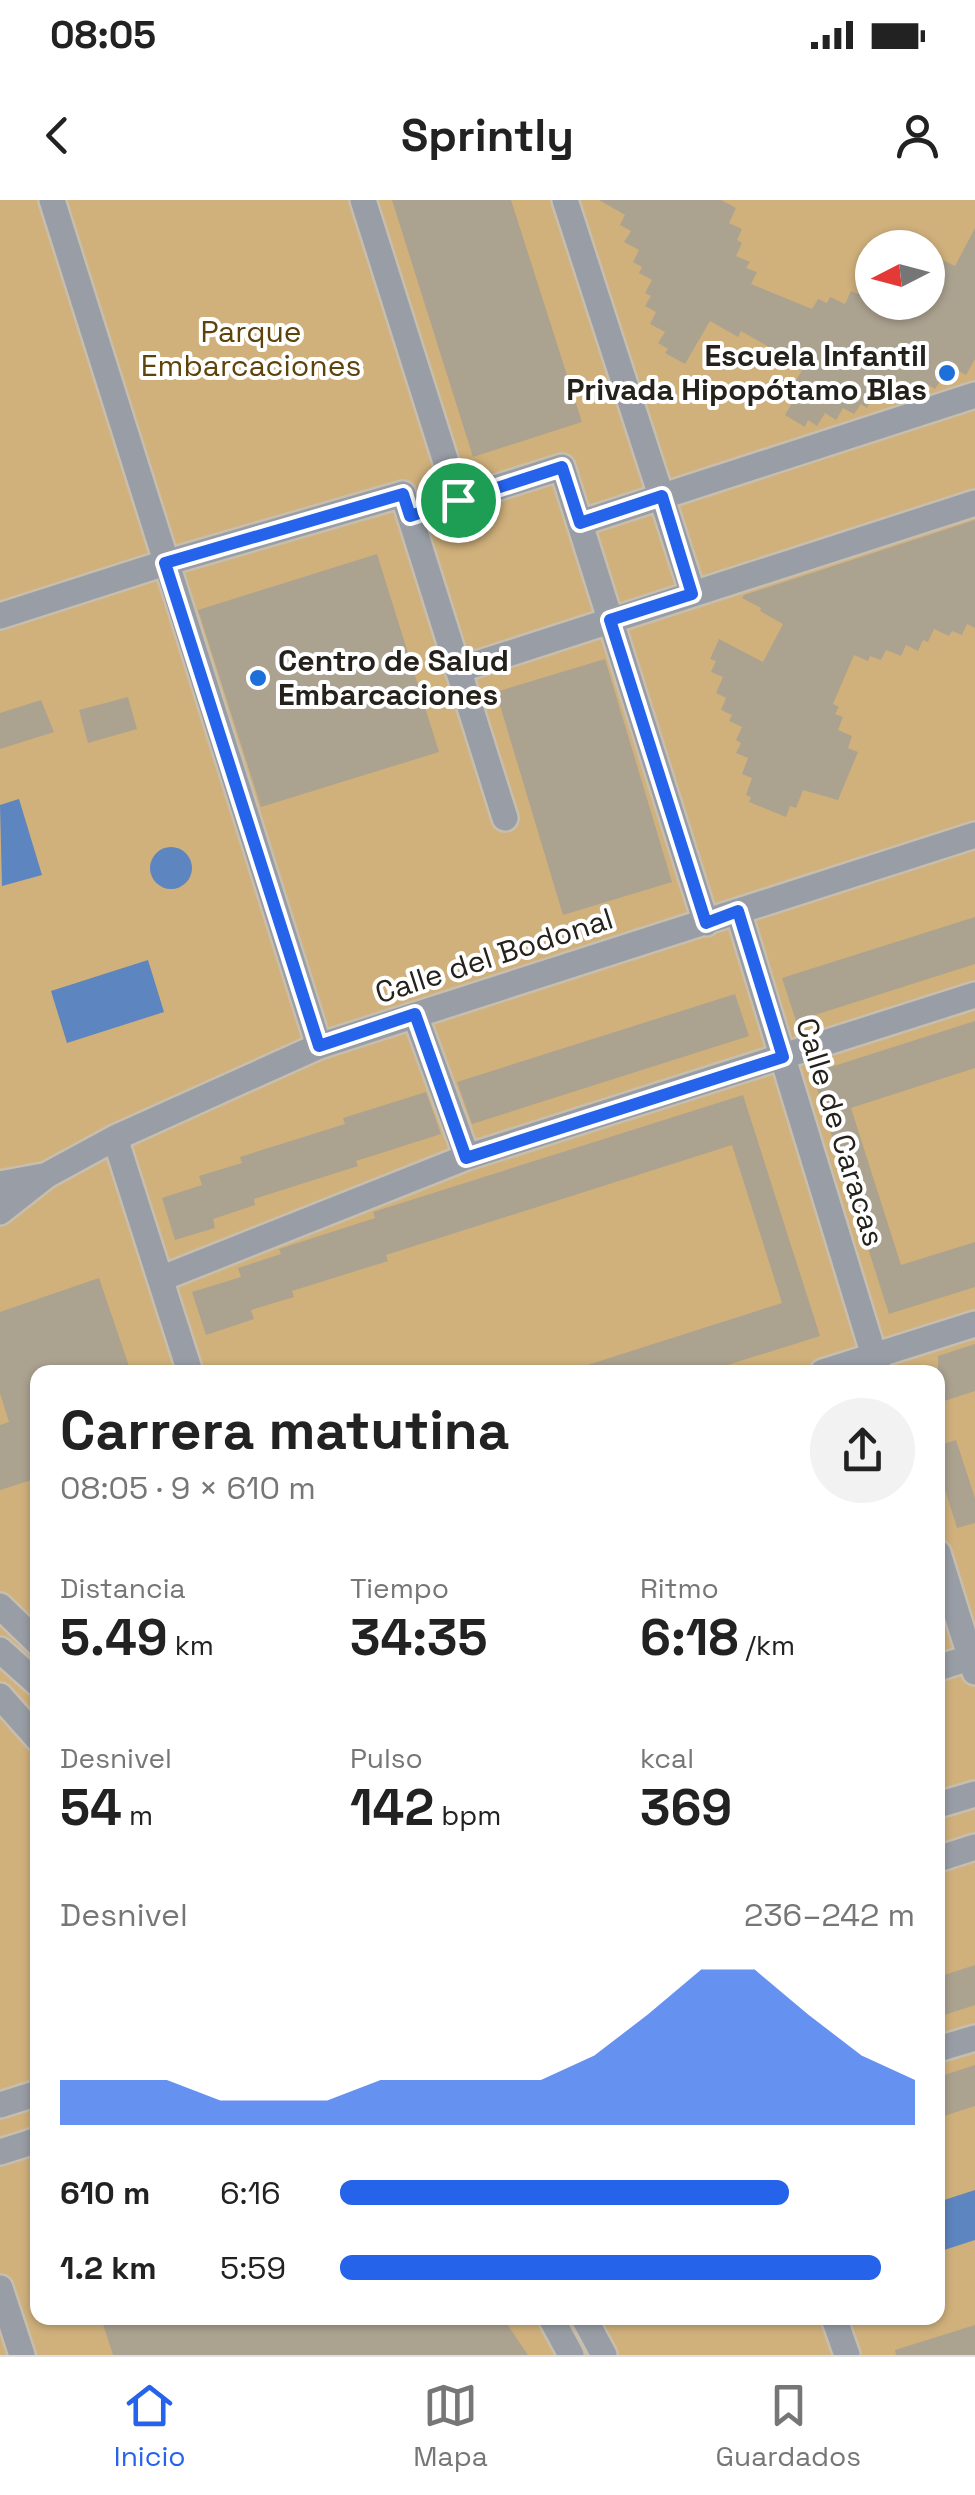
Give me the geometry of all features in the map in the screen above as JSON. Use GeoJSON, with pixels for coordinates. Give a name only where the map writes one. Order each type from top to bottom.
{"type":"FeatureCollection","features":[{"type":"Feature","properties":{"kind":"street"},"geometry":{"type":"LineString","coordinates":[[52,200],[319,1046]]}},
{"type":"Feature","properties":{"kind":"street"},"geometry":{"type":"LineString","coordinates":[[362,200],[458,500]]}},
{"type":"Feature","properties":{"kind":"street"},"geometry":{"type":"LineString","coordinates":[[565,200],[692,594]]}},
{"type":"Feature","properties":{"kind":"street"},"geometry":{"type":"LineString","coordinates":[[580,523],[975,395]]}},
{"type":"Feature","properties":{"kind":"street"},"geometry":{"type":"LineString","coordinates":[[410,516],[562,467],[706,923]]}},
{"type":"Feature","properties":{"kind":"street"},"geometry":{"type":"LineString","coordinates":[[0,616],[403,494],[505,818]]}},
{"type":"Feature","properties":{"kind":"street"},"geometry":{"type":"LineString","coordinates":[[458,670],[975,503]]}},
{"type":"Feature","properties":{"kind":"street","name":"Calle del Bodonal"},"geometry":{"type":"LineString","coordinates":[[0,1212],[48,1175],[115,1138],[319,1046],[975,835]]}},
{"type":"Feature","properties":{"kind":"street","name":"Calle de Caracas"},"geometry":{"type":"LineString","coordinates":[[738,911],[877,1365]]}},
{"type":"Feature","properties":{"kind":"street"},"geometry":{"type":"LineString","coordinates":[[160,1278],[466,1158],[975,995]]}},
{"type":"Feature","properties":{"kind":"street"},"geometry":{"type":"LineString","coordinates":[[415,1014],[466,1158]]}},
{"type":"Feature","properties":{"kind":"street"},"geometry":{"type":"LineString","coordinates":[[115,1138],[188,1365]]}},
{"type":"Feature","properties":{"kind":"street","name":"Calle del Bodonal"},"geometry":{"type":"LineString","coordinates":[[0,1184],[48,1175]]}},
{"type":"Feature","properties":{"kind":"street"},"geometry":{"type":"LineString","coordinates":[[877,1365],[975,1324]]}},
{"type":"Feature","properties":{"kind":"street"},"geometry":{"type":"LineString","coordinates":[[945,1575],[973,1662],[945,1667]]}},
{"type":"Feature","properties":{"kind":"street"},"geometry":{"type":"LineString","coordinates":[[0,1606],[30,1634]]}},
{"type":"Feature","properties":{"kind":"street"},"geometry":{"type":"LineString","coordinates":[[0,1650],[30,1677]]}},
{"type":"Feature","properties":{"kind":"street"},"geometry":{"type":"LineString","coordinates":[[0,1696],[30,1730]]}},
{"type":"Feature","properties":{"kind":"street"},"geometry":{"type":"LineString","coordinates":[[945,1803],[975,1794]]}},
{"type":"Feature","properties":{"kind":"street"},"geometry":{"type":"LineString","coordinates":[[945,1856],[975,1847]]}},
{"type":"Feature","properties":{"kind":"street"},"geometry":{"type":"LineString","coordinates":[[945,2048],[975,2038]]}},
{"type":"Feature","properties":{"kind":"street"},"geometry":{"type":"LineString","coordinates":[[0,2105],[30,2096]]}},
{"type":"Feature","properties":{"kind":"street"},"geometry":{"type":"LineString","coordinates":[[0,2152],[30,2143]]}},
{"type":"Feature","properties":{"kind":"street"},"geometry":{"type":"LineString","coordinates":[[0,2288],[22,2355]]}},
{"type":"Feature","properties":{"kind":"street"},"geometry":{"type":"LineString","coordinates":[[554,2325],[571,2355]]}},
{"type":"Feature","properties":{"kind":"street"},"geometry":{"type":"LineString","coordinates":[[588,2325],[604,2355]]}},
{"type":"Feature","properties":{"kind":"street"},"geometry":{"type":"LineString","coordinates":[[836,2325],[846,2355]]}},
{"type":"Feature","properties":{"kind":"green space","name":"Parque Embarcaciones"},"geometry":{"type":"Polygon","coordinates":[[[0,200],[975,200],[975,2355],[0,2355],[0,200]]]}},
{"type":"Feature","properties":{"kind":"water"},"geometry":{"type":"Polygon","coordinates":[[[19,799],[42,875],[2,886],[0,805],[19,799]]]}},
{"type":"Feature","properties":{"kind":"water"},"geometry":{"type":"Polygon","coordinates":[[[171,847],[186,853],[192,868],[186,883],[171,889],[156,883],[150,868],[156,853],[171,847]]]}},
{"type":"Feature","properties":{"kind":"water"},"geometry":{"type":"Polygon","coordinates":[[[148,960],[164,1012],[67,1043],[51,991],[148,960]]]}},
{"type":"Feature","properties":{"kind":"water"},"geometry":{"type":"Polygon","coordinates":[[[975,2190],[975,2240],[945,2250],[945,2200],[975,2190]]]}},
{"type":"Feature","properties":{"kind":"building"},"geometry":{"type":"Polygon","coordinates":[[[392,200],[511,200],[582,422],[473,457],[392,200]]]}},
{"type":"Feature","properties":{"kind":"building"},"geometry":{"type":"Polygon","coordinates":[[[599,200],[721,200],[736,208],[729,223],[742,229],[737,240],[742,243],[736,256],[750,262],[746,268],[757,272],[751,284],[812,309],[818,299],[827,303],[830,297],[845,304],[851,291],[855,293],[855,320],[945,320],[945,261],[955,266],[975,228],[975,359],[966,375],[955,369],[947,382],[942,378],[935,389],[925,383],[918,395],[905,387],[897,400],[888,394],[884,400],[874,394],[867,408],[861,404],[854,414],[843,408],[836,420],[825,413],[817,426],[808,420],[805,427],[785,415],[796,396],[789,392],[804,367],[741,331],[738,337],[710,321],[685,364],[665,353],[668,349],[658,343],[665,332],[650,324],[656,312],[645,306],[651,296],[645,293],[652,280],[639,273],[642,267],[633,262],[639,250],[624,242],[631,231],[620,225],[625,215],[599,200]]]}},
{"type":"Feature","properties":{"kind":"building"},"geometry":{"type":"Polygon","coordinates":[[[975,520],[975,628],[967,624],[962,635],[952,631],[949,636],[934,629],[918,651],[906,645],[901,656],[886,650],[881,660],[870,656],[868,661],[854,655],[833,704],[839,707],[835,714],[843,717],[838,730],[852,736],[848,748],[858,752],[838,800],[803,790],[796,808],[790,806],[786,817],[749,802],[751,797],[746,795],[752,778],[742,774],[748,758],[736,753],[742,727],[729,721],[732,715],[721,710],[726,698],[716,693],[723,677],[711,672],[716,661],[710,659],[719,639],[763,662],[783,624],[742,598],[744,595],[975,520]]]}},
{"type":"Feature","properties":{"kind":"building","name":"Centro de Salud Embarcaciones"},"geometry":{"type":"Polygon","coordinates":[[[377,554],[439,752],[261,807],[198,610],[377,554]]]}},
{"type":"Feature","properties":{"kind":"building"},"geometry":{"type":"Polygon","coordinates":[[[605,659],[672,882],[563,915],[496,692],[605,659]]]}},
{"type":"Feature","properties":{"kind":"building"},"geometry":{"type":"Polygon","coordinates":[[[128,697],[137,729],[88,743],[79,710],[128,697]]]}},
{"type":"Feature","properties":{"kind":"building"},"geometry":{"type":"Polygon","coordinates":[[[41,700],[54,732],[0,749],[0,713],[41,700]]]}},
{"type":"Feature","properties":{"kind":"building"},"geometry":{"type":"Polygon","coordinates":[[[975,917],[975,964],[796,1021],[782,978],[975,917]]]}},
{"type":"Feature","properties":{"kind":"building"},"geometry":{"type":"Polygon","coordinates":[[[735,994],[749,1036],[472,1124],[457,1082],[735,994]]]}},
{"type":"Feature","properties":{"kind":"building"},"geometry":{"type":"Polygon","coordinates":[[[975,1021],[975,1068],[851,1108],[901,1265],[975,1242],[975,1287],[889,1314],[812,1073],[975,1021]]]}},
{"type":"Feature","properties":{"kind":"building"},"geometry":{"type":"Polygon","coordinates":[[[426,1092],[441,1134],[254,1199],[255,1205],[213,1219],[215,1228],[175,1240],[162,1198],[202,1185],[199,1176],[242,1163],[240,1157],[345,1124],[343,1118],[426,1092]]]}},
{"type":"Feature","properties":{"kind":"building"},"geometry":{"type":"Polygon","coordinates":[[[743,1095],[820,1336],[727,1365],[587,1365],[782,1303],[732,1145],[386,1255],[388,1261],[292,1291],[294,1297],[251,1310],[254,1319],[206,1335],[192,1292],[241,1277],[238,1268],[281,1254],[279,1249],[375,1218],[373,1212],[743,1095]]]}},
{"type":"Feature","properties":{"kind":"building"},"geometry":{"type":"Polygon","coordinates":[[[99,1278],[129,1365],[30,1365],[30,1481],[0,1490],[0,1425],[9,1422],[0,1393],[0,1312],[99,1278]]]}},
{"type":"Feature","properties":{"kind":"building"},"geometry":{"type":"Polygon","coordinates":[[[975,1344],[975,1391],[945,1401],[945,1365],[938,1365],[938,1356],[975,1344]]]}},
{"type":"Feature","properties":{"kind":"building"},"geometry":{"type":"Polygon","coordinates":[[[956,1440],[975,1498],[975,1523],[957,1528],[945,1489],[945,1444],[956,1440]]]}},
{"type":"Feature","properties":{"kind":"building"},"geometry":{"type":"Polygon","coordinates":[[[975,1965],[975,2005],[945,2015],[945,1975],[975,1965]]]}},
{"type":"Feature","properties":{"kind":"building"},"geometry":{"type":"Polygon","coordinates":[[[975,2065],[975,2106],[945,2116],[945,2075],[975,2065]]]}},
{"type":"Feature","properties":{"kind":"building"},"geometry":{"type":"Polygon","coordinates":[[[103,2325],[508,2325],[528,2355],[113,2355],[103,2325]]]}},
{"type":"Feature","properties":{"kind":"building"},"geometry":{"type":"Polygon","coordinates":[[[975,2325],[975,2355],[896,2355],[895,2350],[975,2325]]]}},
{"type":"Feature","properties":{"kind":"place","name":"Escuela Infantil Privada Hipopótamo Blas"},"geometry":{"type":"Point","coordinates":[947,373]}},
{"type":"Feature","properties":{"kind":"place","name":"Centro de Salud Embarcaciones"},"geometry":{"type":"Point","coordinates":[258,678]}},
{"type":"Feature","properties":{"kind":"route"},"geometry":{"type":"LineString","coordinates":[[562,467],[580,523],[662,496],[692,594],[610,620],[706,923],[738,911],[783,1057],[466,1158],[415,1014],[319,1046],[165,563],[403,494],[410,516],[458,500],[562,467]]}}]}
